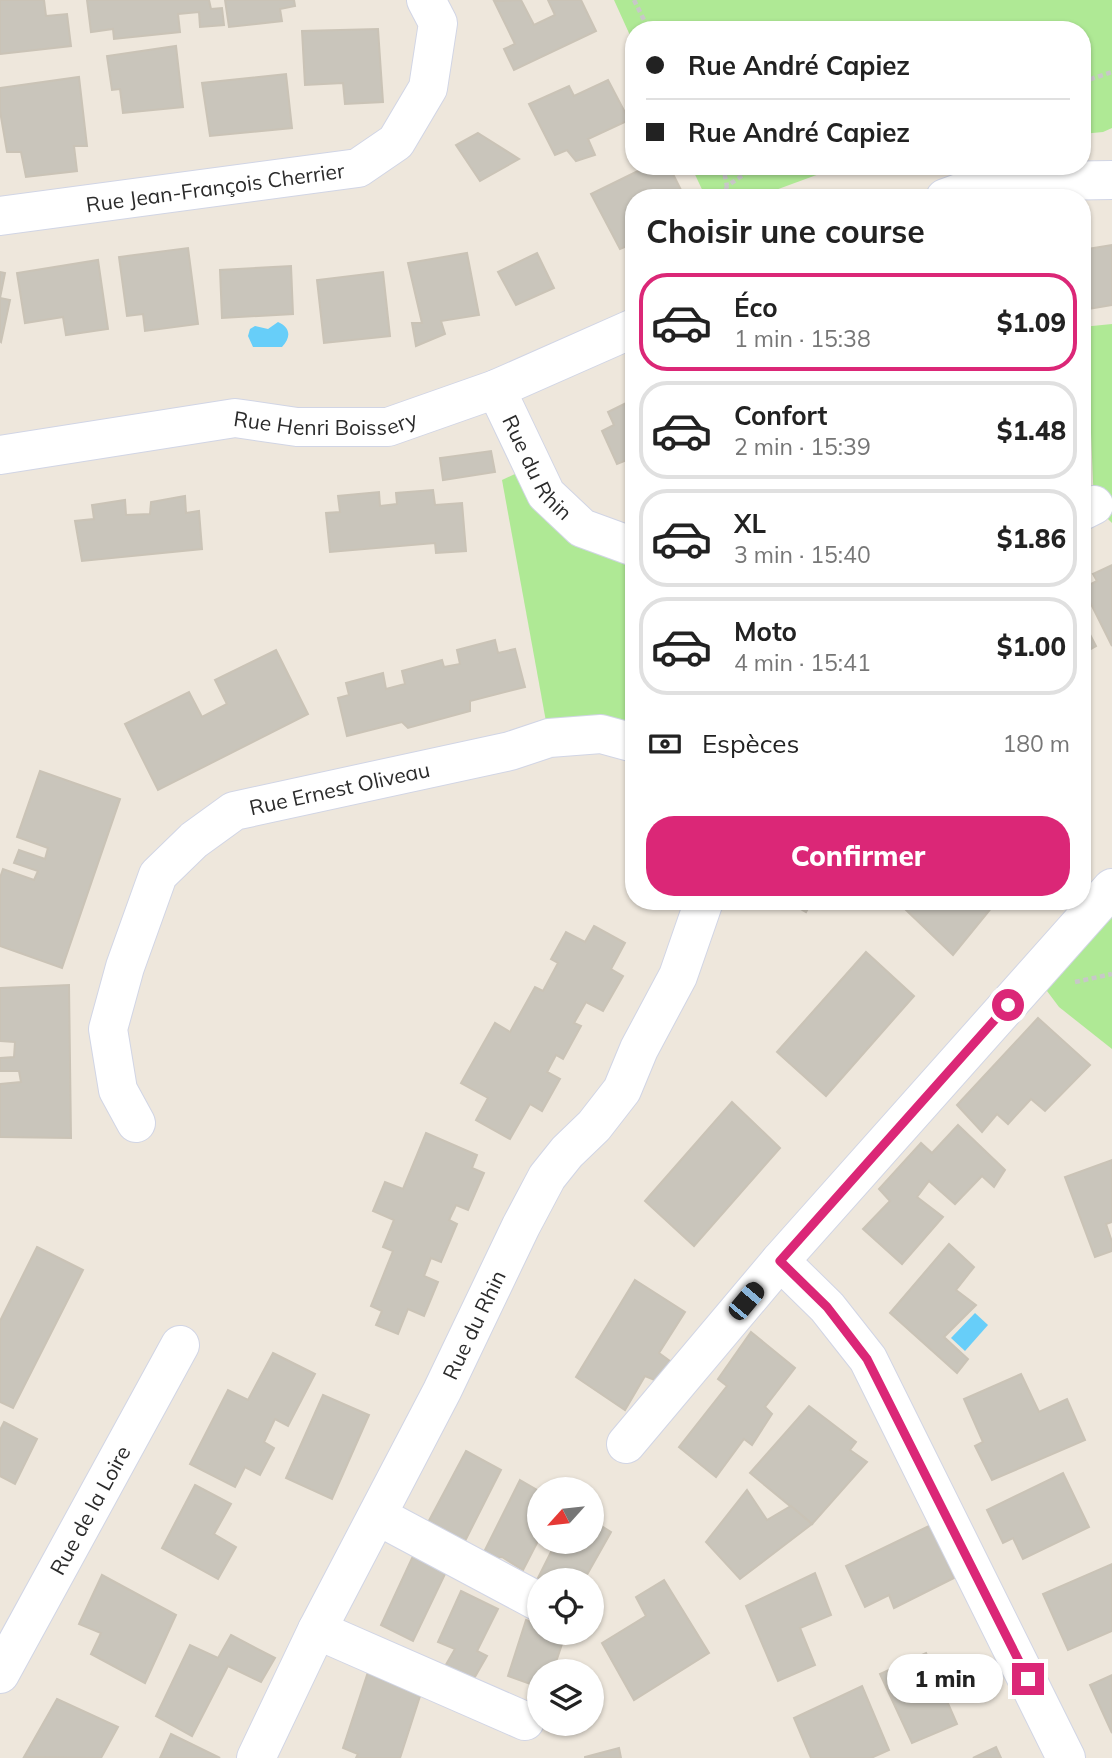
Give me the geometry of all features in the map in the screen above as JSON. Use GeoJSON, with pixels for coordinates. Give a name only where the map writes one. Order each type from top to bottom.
{"type":"FeatureCollection","features":[{"type":"Feature","properties":{"kind":"street","name":"Rue Jean-François Cherrier"},"geometry":{"type":"LineString","coordinates":[[0,216],[358,168],[397,142],[428,88],[438,23],[426,0]]}},
{"type":"Feature","properties":{"kind":"street"},"geometry":{"type":"LineString","coordinates":[[970,189],[989,182],[1112,180]]}},
{"type":"Feature","properties":{"kind":"street","name":"Rue Henri Boissery"},"geometry":{"type":"LineString","coordinates":[[0,455],[235,418],[297,427],[388,427],[496,388],[625,332]]}},
{"type":"Feature","properties":{"kind":"street","name":"Rue du Rhin"},"geometry":{"type":"LineString","coordinates":[[496,388],[546,494],[582,528],[625,544]]}},
{"type":"Feature","properties":{"kind":"street","name":"Rue Ernest Oliveau"},"geometry":{"type":"LineString","coordinates":[[136,1123],[118,1090],[108,1029],[125,967],[158,875],[194,840],[234,811],[510,751],[549,738],[601,734],[625,741]]}},
{"type":"Feature","properties":{"kind":"street"},"geometry":{"type":"LineString","coordinates":[[626,1444],[780,1261],[1112,888]]}},
{"type":"Feature","properties":{"kind":"street","name":"Rue du Rhin"},"geometry":{"type":"LineString","coordinates":[[256,1758],[317,1630],[442,1391],[520,1226],[547,1177],[567,1152],[594,1126],[622,1090],[639,1049],[678,976],[701,910]]}},
{"type":"Feature","properties":{"kind":"street"},"geometry":{"type":"LineString","coordinates":[[780,1261],[827,1307],[867,1359],[1066,1758]]}},
{"type":"Feature","properties":{"kind":"street","name":"Rue de la Loire"},"geometry":{"type":"LineString","coordinates":[[0,1674],[180,1345]]}},
{"type":"Feature","properties":{"kind":"street"},"geometry":{"type":"LineString","coordinates":[[378,1516],[527,1596]]}},
{"type":"Feature","properties":{"kind":"street"},"geometry":{"type":"LineString","coordinates":[[317,1630],[524,1721]]}},
{"type":"Feature","properties":{"kind":"path"},"geometry":{"type":"LineString","coordinates":[[634,0],[644,21]]}},
{"type":"Feature","properties":{"kind":"path"},"geometry":{"type":"LineString","coordinates":[[1091,79],[1112,72]]}},
{"type":"Feature","properties":{"kind":"path"},"geometry":{"type":"LineString","coordinates":[[725,175],[726,189]]}},
{"type":"Feature","properties":{"kind":"path"},"geometry":{"type":"LineString","coordinates":[[727,186],[743,175]]}},
{"type":"Feature","properties":{"kind":"green space"},"geometry":{"type":"Polygon","coordinates":[[[614,0],[1112,0],[1112,128],[1091,133],[1091,21],[625,21],[625,24],[614,0]]]}},
{"type":"Feature","properties":{"kind":"green space"},"geometry":{"type":"Polygon","coordinates":[[[695,175],[817,175],[778,189],[702,189],[695,175]]]}},
{"type":"Feature","properties":{"kind":"green space"},"geometry":{"type":"Polygon","coordinates":[[[1112,324],[1112,523],[1094,505],[1091,326],[1112,324]]]}},
{"type":"Feature","properties":{"kind":"green space"},"geometry":{"type":"Polygon","coordinates":[[[532,466],[625,541],[625,743],[549,738],[502,480],[532,466]]]}},
{"type":"Feature","properties":{"kind":"green space"},"geometry":{"type":"Polygon","coordinates":[[[1112,888],[1112,1049],[1059,1007],[1035,975],[1112,888]]]}},
{"type":"Feature","properties":{"kind":"water"},"geometry":{"type":"Polygon","coordinates":[[[278,322],[288,333],[282,347],[253,347],[248,336],[250,329],[255,326],[268,329],[278,322]]]}},
{"type":"Feature","properties":{"kind":"water"},"geometry":{"type":"Polygon","coordinates":[[[975,1313],[988,1325],[965,1351],[951,1338],[975,1313]]]}},
{"type":"Feature","properties":{"kind":"building"},"geometry":{"type":"Polygon","coordinates":[[[0,0],[44,0],[46,16],[67,14],[71,46],[0,54],[0,0]]]}},
{"type":"Feature","properties":{"kind":"building"},"geometry":{"type":"Polygon","coordinates":[[[87,0],[209,0],[211,9],[222,8],[224,25],[200,27],[199,12],[178,14],[180,32],[114,39],[113,29],[91,32],[87,0]]]}},
{"type":"Feature","properties":{"kind":"building"},"geometry":{"type":"Polygon","coordinates":[[[225,0],[294,0],[295,6],[280,9],[282,21],[229,27],[225,0]]]}},
{"type":"Feature","properties":{"kind":"building"},"geometry":{"type":"Polygon","coordinates":[[[521,0],[534,25],[555,15],[548,0],[581,0],[596,31],[514,70],[504,49],[515,44],[494,1],[521,0]]]}},
{"type":"Feature","properties":{"kind":"building"},"geometry":{"type":"Polygon","coordinates":[[[378,29],[383,102],[345,104],[343,83],[305,85],[302,31],[378,29]]]}},
{"type":"Feature","properties":{"kind":"building"},"geometry":{"type":"Polygon","coordinates":[[[176,46],[183,107],[123,113],[120,89],[112,90],[107,56],[176,46]]]}},
{"type":"Feature","properties":{"kind":"building"},"geometry":{"type":"Polygon","coordinates":[[[286,74],[292,128],[210,136],[202,83],[286,74]]]}},
{"type":"Feature","properties":{"kind":"building"},"geometry":{"type":"Polygon","coordinates":[[[79,77],[87,146],[74,146],[77,171],[26,177],[21,152],[7,152],[0,111],[0,88],[79,77]]]}},
{"type":"Feature","properties":{"kind":"building"},"geometry":{"type":"Polygon","coordinates":[[[608,80],[625,112],[625,122],[588,139],[595,155],[576,161],[567,150],[555,155],[529,104],[569,86],[574,96],[608,80]]]}},
{"type":"Feature","properties":{"kind":"building"},"geometry":{"type":"Polygon","coordinates":[[[478,133],[519,159],[480,181],[456,145],[478,133]]]}},
{"type":"Feature","properties":{"kind":"building"},"geometry":{"type":"Polygon","coordinates":[[[630,175],[674,175],[680,189],[625,189],[625,247],[620,249],[591,194],[630,175]]]}},
{"type":"Feature","properties":{"kind":"building"},"geometry":{"type":"Polygon","coordinates":[[[1112,245],[1112,305],[1091,308],[1091,248],[1112,245]]]}},
{"type":"Feature","properties":{"kind":"building"},"geometry":{"type":"Polygon","coordinates":[[[188,248],[198,324],[145,331],[143,314],[127,316],[119,257],[188,248]]]}},
{"type":"Feature","properties":{"kind":"building"},"geometry":{"type":"Polygon","coordinates":[[[467,253],[479,315],[441,321],[445,334],[416,346],[412,323],[422,323],[408,263],[467,253]]]}},
{"type":"Feature","properties":{"kind":"building"},"geometry":{"type":"Polygon","coordinates":[[[537,253],[554,288],[516,305],[498,272],[537,253]]]}},
{"type":"Feature","properties":{"kind":"building"},"geometry":{"type":"Polygon","coordinates":[[[98,260],[108,329],[66,335],[63,317],[25,323],[17,273],[98,260]]]}},
{"type":"Feature","properties":{"kind":"building"},"geometry":{"type":"Polygon","coordinates":[[[291,266],[293,314],[222,318],[220,270],[291,266]]]}},
{"type":"Feature","properties":{"kind":"building"},"geometry":{"type":"Polygon","coordinates":[[[0,272],[5,273],[0,298],[0,272]]]}},
{"type":"Feature","properties":{"kind":"building"},"geometry":{"type":"Polygon","coordinates":[[[383,272],[390,336],[324,343],[317,280],[383,272]]]}},
{"type":"Feature","properties":{"kind":"building"},"geometry":{"type":"Polygon","coordinates":[[[0,298],[10,300],[1,342],[0,341],[0,298]]]}},
{"type":"Feature","properties":{"kind":"building"},"geometry":{"type":"Polygon","coordinates":[[[625,404],[625,461],[617,464],[602,431],[614,425],[608,412],[625,404]]]}},
{"type":"Feature","properties":{"kind":"building"},"geometry":{"type":"Polygon","coordinates":[[[491,451],[495,472],[443,480],[440,458],[491,451]]]}},
{"type":"Feature","properties":{"kind":"building"},"geometry":{"type":"Polygon","coordinates":[[[433,490],[435,505],[462,503],[466,551],[436,553],[435,543],[330,552],[326,513],[340,512],[338,496],[379,492],[380,506],[397,504],[396,493],[433,490]]]}},
{"type":"Feature","properties":{"kind":"building"},"geometry":{"type":"Polygon","coordinates":[[[185,496],[186,513],[199,511],[202,549],[82,561],[75,521],[94,519],[92,505],[125,500],[126,515],[150,514],[151,502],[185,496]]]}},
{"type":"Feature","properties":{"kind":"building"},"geometry":{"type":"Polygon","coordinates":[[[1112,565],[1112,646],[1091,604],[1091,584],[1097,581],[1093,574],[1112,565]]]}},
{"type":"Feature","properties":{"kind":"building"},"geometry":{"type":"Polygon","coordinates":[[[1091,636],[1096,646],[1091,649],[1091,636]]]}},
{"type":"Feature","properties":{"kind":"building"},"geometry":{"type":"Polygon","coordinates":[[[495,640],[498,653],[515,649],[525,687],[470,701],[470,711],[408,728],[402,722],[347,736],[338,698],[349,695],[346,683],[383,673],[386,689],[405,684],[402,671],[442,660],[444,667],[460,664],[457,650],[495,640]]]}},
{"type":"Feature","properties":{"kind":"building"},"geometry":{"type":"Polygon","coordinates":[[[276,650],[308,714],[158,790],[125,724],[189,692],[202,717],[227,704],[215,680],[276,650]]]}},
{"type":"Feature","properties":{"kind":"building"},"geometry":{"type":"Polygon","coordinates":[[[40,771],[120,799],[62,968],[0,946],[0,878],[3,869],[34,880],[38,871],[14,863],[19,850],[45,859],[48,848],[17,837],[40,771]]]}},
{"type":"Feature","properties":{"kind":"building"},"geometry":{"type":"Polygon","coordinates":[[[906,910],[990,910],[953,955],[906,910]]]}},
{"type":"Feature","properties":{"kind":"building"},"geometry":{"type":"Polygon","coordinates":[[[594,926],[625,943],[611,969],[623,976],[603,1011],[586,1002],[574,1023],[581,1026],[563,1059],[556,1055],[547,1072],[560,1079],[542,1111],[530,1104],[510,1139],[476,1120],[488,1098],[461,1083],[495,1023],[510,1032],[535,987],[543,991],[558,963],[551,959],[566,932],[585,942],[594,926]]]}},
{"type":"Feature","properties":{"kind":"building"},"geometry":{"type":"Polygon","coordinates":[[[866,952],[914,996],[826,1096],[777,1052],[866,952]]]}},
{"type":"Feature","properties":{"kind":"building"},"geometry":{"type":"Polygon","coordinates":[[[69,985],[71,1138],[0,1137],[0,1084],[21,1082],[19,1071],[0,1071],[0,1058],[14,1057],[15,1042],[0,1041],[0,988],[69,985]]]}},
{"type":"Feature","properties":{"kind":"building"},"geometry":{"type":"Polygon","coordinates":[[[1038,1018],[1090,1065],[1045,1111],[1031,1099],[1008,1124],[997,1114],[982,1132],[957,1105],[1038,1018]]]}},
{"type":"Feature","properties":{"kind":"building"},"geometry":{"type":"Polygon","coordinates":[[[732,1102],[780,1148],[694,1246],[645,1201],[732,1102]]]}},
{"type":"Feature","properties":{"kind":"building"},"geometry":{"type":"Polygon","coordinates":[[[958,1125],[1005,1170],[994,1187],[982,1176],[955,1204],[929,1181],[917,1197],[943,1217],[902,1264],[863,1229],[890,1201],[879,1189],[921,1143],[932,1153],[958,1125]]]}},
{"type":"Feature","properties":{"kind":"building"},"geometry":{"type":"Polygon","coordinates":[[[426,1133],[477,1155],[472,1168],[484,1173],[468,1210],[456,1205],[449,1220],[457,1224],[441,1262],[431,1258],[424,1276],[438,1282],[424,1316],[408,1309],[398,1334],[376,1325],[382,1311],[371,1306],[393,1251],[383,1247],[394,1220],[373,1211],[385,1182],[403,1189],[426,1133]]]}},
{"type":"Feature","properties":{"kind":"building"},"geometry":{"type":"Polygon","coordinates":[[[1112,1160],[1112,1222],[1106,1224],[1112,1251],[1095,1257],[1065,1177],[1112,1160]]]}},
{"type":"Feature","properties":{"kind":"building"},"geometry":{"type":"Polygon","coordinates":[[[949,1244],[974,1267],[956,1290],[976,1305],[944,1337],[968,1359],[957,1373],[890,1313],[949,1244]]]}},
{"type":"Feature","properties":{"kind":"building"},"geometry":{"type":"Polygon","coordinates":[[[37,1247],[83,1270],[13,1408],[0,1402],[0,1321],[37,1247]]]}},
{"type":"Feature","properties":{"kind":"building"},"geometry":{"type":"Polygon","coordinates":[[[635,1280],[685,1312],[659,1353],[674,1364],[662,1383],[645,1376],[625,1410],[576,1377],[635,1280]]]}},
{"type":"Feature","properties":{"kind":"building"},"geometry":{"type":"Polygon","coordinates":[[[751,1332],[795,1368],[765,1407],[772,1414],[752,1445],[744,1439],[716,1477],[679,1447],[727,1386],[718,1379],[751,1332]]]}},
{"type":"Feature","properties":{"kind":"building"},"geometry":{"type":"Polygon","coordinates":[[[273,1353],[315,1374],[288,1426],[275,1419],[264,1442],[274,1448],[260,1475],[245,1467],[235,1487],[190,1464],[228,1390],[248,1400],[273,1353]]]}},
{"type":"Feature","properties":{"kind":"building"},"geometry":{"type":"Polygon","coordinates":[[[1021,1374],[1039,1412],[1067,1399],[1085,1440],[992,1480],[975,1446],[983,1442],[964,1399],[1021,1374]]]}},
{"type":"Feature","properties":{"kind":"building"},"geometry":{"type":"Polygon","coordinates":[[[323,1395],[369,1415],[332,1499],[286,1478],[323,1395]]]}},
{"type":"Feature","properties":{"kind":"building"},"geometry":{"type":"Polygon","coordinates":[[[809,1406],[856,1442],[850,1450],[867,1462],[812,1524],[750,1473],[809,1406]]]}},
{"type":"Feature","properties":{"kind":"building"},"geometry":{"type":"Polygon","coordinates":[[[4,1422],[37,1439],[15,1484],[0,1476],[0,1430],[4,1422]]]}},
{"type":"Feature","properties":{"kind":"building"},"geometry":{"type":"Polygon","coordinates":[[[466,1451],[501,1470],[465,1541],[424,1530],[466,1451]]]}},
{"type":"Feature","properties":{"kind":"building"},"geometry":{"type":"Polygon","coordinates":[[[1063,1473],[1089,1527],[1023,1559],[1013,1538],[1003,1543],[987,1510],[1063,1473]]]}},
{"type":"Feature","properties":{"kind":"building"},"geometry":{"type":"Polygon","coordinates":[[[520,1480],[527,1484],[527,1554],[531,1554],[523,1570],[502,1557],[480,1560],[520,1480]]]}},
{"type":"Feature","properties":{"kind":"building"},"geometry":{"type":"Polygon","coordinates":[[[195,1485],[231,1504],[214,1534],[236,1547],[218,1579],[162,1548],[195,1485]]]}},
{"type":"Feature","properties":{"kind":"building"},"geometry":{"type":"Polygon","coordinates":[[[747,1490],[767,1520],[791,1506],[812,1524],[740,1579],[706,1542],[747,1490]]]}},
{"type":"Feature","properties":{"kind":"building"},"geometry":{"type":"Polygon","coordinates":[[[931,1525],[954,1578],[894,1608],[889,1595],[865,1607],[846,1566],[931,1525]]]}},
{"type":"Feature","properties":{"kind":"building"},"geometry":{"type":"Polygon","coordinates":[[[604,1528],[611,1532],[604,1544],[604,1528]]]}},
{"type":"Feature","properties":{"kind":"building"},"geometry":{"type":"Polygon","coordinates":[[[550,1554],[599,1554],[591,1568],[543,1568],[550,1554]]]}},
{"type":"Feature","properties":{"kind":"building"},"geometry":{"type":"Polygon","coordinates":[[[413,1556],[446,1572],[413,1641],[381,1625],[413,1556]]]}},
{"type":"Feature","properties":{"kind":"building"},"geometry":{"type":"Polygon","coordinates":[[[1112,1564],[1112,1631],[1068,1650],[1043,1594],[1112,1564]]]}},
{"type":"Feature","properties":{"kind":"building"},"geometry":{"type":"Polygon","coordinates":[[[815,1573],[831,1615],[800,1628],[815,1665],[778,1681],[746,1606],[815,1573]]]}},
{"type":"Feature","properties":{"kind":"building"},"geometry":{"type":"Polygon","coordinates":[[[102,1575],[176,1615],[145,1683],[91,1654],[101,1633],[79,1624],[102,1575]]]}},
{"type":"Feature","properties":{"kind":"building"},"geometry":{"type":"Polygon","coordinates":[[[664,1580],[709,1653],[634,1700],[603,1645],[604,1642],[646,1616],[636,1597],[664,1580]]]}},
{"type":"Feature","properties":{"kind":"building"},"geometry":{"type":"Polygon","coordinates":[[[461,1591],[498,1609],[477,1651],[487,1656],[472,1682],[444,1668],[455,1649],[438,1642],[461,1591]]]}},
{"type":"Feature","properties":{"kind":"building"},"geometry":{"type":"Polygon","coordinates":[[[526,1620],[527,1645],[562,1645],[557,1659],[527,1659],[527,1683],[508,1676],[526,1620]]]}},
{"type":"Feature","properties":{"kind":"building"},"geometry":{"type":"Polygon","coordinates":[[[231,1635],[275,1658],[261,1682],[228,1666],[192,1736],[156,1716],[190,1645],[218,1658],[231,1635]]]}},
{"type":"Feature","properties":{"kind":"building"},"geometry":{"type":"Polygon","coordinates":[[[926,1653],[957,1724],[912,1743],[880,1674],[926,1653]]]}},
{"type":"Feature","properties":{"kind":"building"},"geometry":{"type":"Polygon","coordinates":[[[369,1669],[423,1687],[400,1758],[356,1758],[358,1754],[343,1748],[369,1669]]]}},
{"type":"Feature","properties":{"kind":"building"},"geometry":{"type":"Polygon","coordinates":[[[1112,1675],[1112,1733],[1090,1685],[1112,1675]]]}},
{"type":"Feature","properties":{"kind":"building"},"geometry":{"type":"Polygon","coordinates":[[[862,1686],[889,1750],[871,1758],[811,1758],[794,1718],[862,1686]]]}},
{"type":"Feature","properties":{"kind":"building"},"geometry":{"type":"Polygon","coordinates":[[[57,1699],[118,1727],[101,1758],[24,1757],[57,1699]]]}},
{"type":"Feature","properties":{"kind":"building"},"geometry":{"type":"Polygon","coordinates":[[[171,1734],[220,1758],[160,1758],[171,1734]]]}},
{"type":"Feature","properties":{"kind":"building"},"geometry":{"type":"Polygon","coordinates":[[[996,1747],[1001,1758],[973,1758],[996,1747]]]}},
{"type":"Feature","properties":{"kind":"building"},"geometry":{"type":"Polygon","coordinates":[[[619,1748],[621,1758],[585,1758],[585,1757],[619,1748]]]}},
{"type":"Feature","properties":{"kind":"route"},"geometry":{"type":"LineString","coordinates":[[1008,1005],[780,1261],[827,1307],[867,1359],[1028,1679]]}}]}
